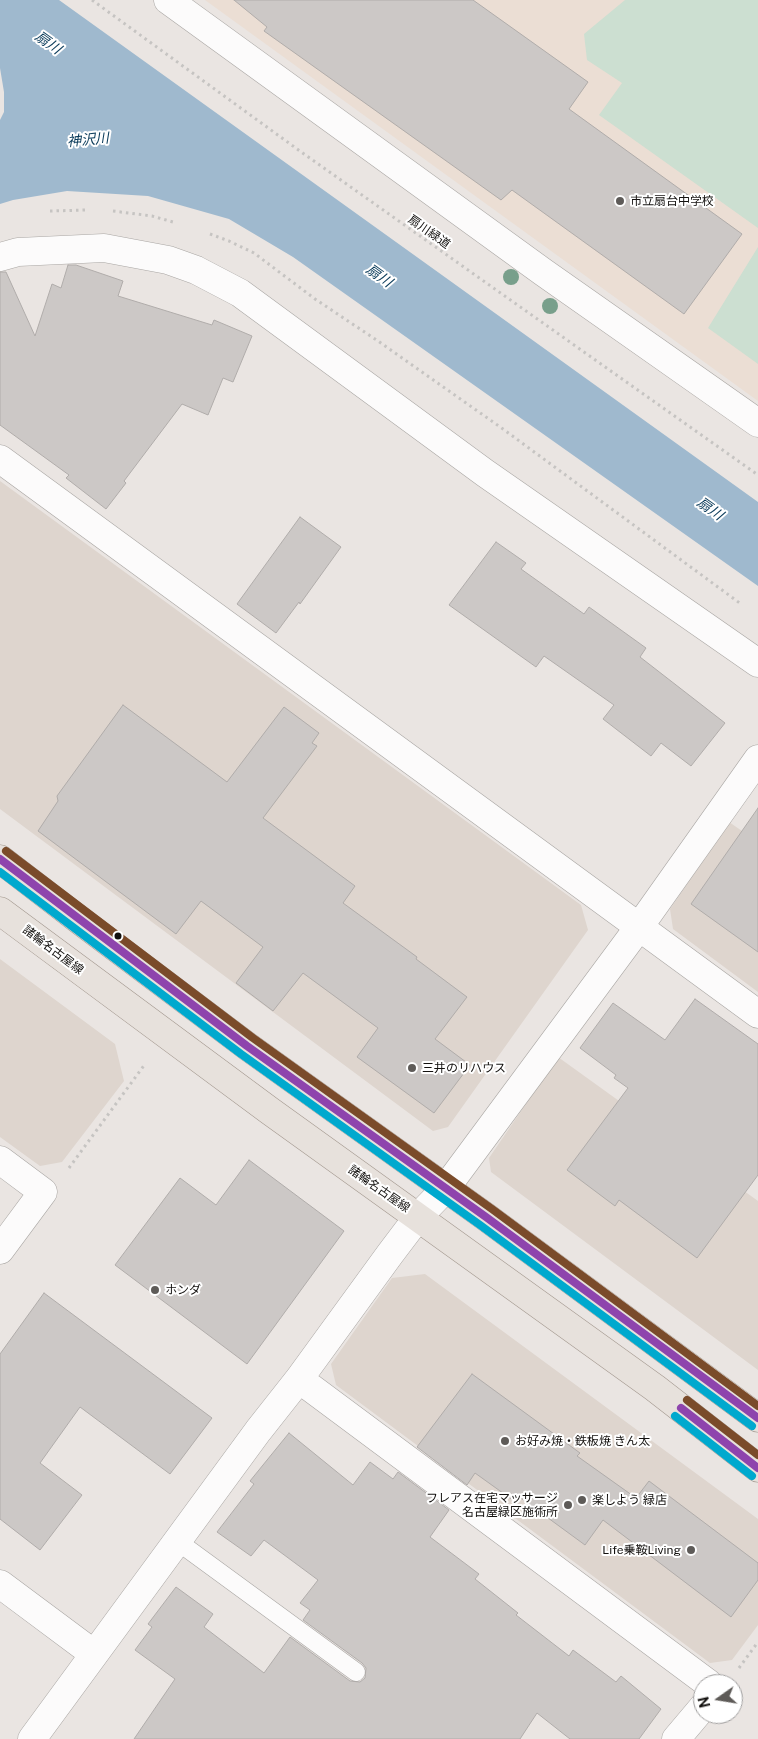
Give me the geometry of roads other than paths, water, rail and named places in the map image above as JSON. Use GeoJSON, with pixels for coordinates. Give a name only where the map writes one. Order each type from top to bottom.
{"type":"FeatureCollection","features":[{"type":"Feature","properties":{"kind":"main road"},"geometry":{"type":"LineString","coordinates":[[0,858],[240,1041],[493,1222],[758,1418]]}},
{"type":"Feature","properties":{"kind":"main road","name":"諸輪名古屋線"},"geometry":{"type":"LineString","coordinates":[[0,911],[270,1112],[655,1388],[758,1468]]}},
{"type":"Feature","properties":{"kind":"street"},"geometry":{"type":"LineString","coordinates":[[168,0],[543,272],[758,423]]}},
{"type":"Feature","properties":{"kind":"street"},"geometry":{"type":"LineString","coordinates":[[0,257],[18,252],[68,248],[120,250],[168,260],[196,270],[240,293],[485,473],[758,663]]}},
{"type":"Feature","properties":{"kind":"street"},"geometry":{"type":"LineString","coordinates":[[0,459],[758,1014]]}},
{"type":"Feature","properties":{"kind":"street"},"geometry":{"type":"LineString","coordinates":[[32,1739],[258,1431],[299,1379],[418,1217],[445,1189],[639,927],[758,758]]}},
{"type":"Feature","properties":{"kind":"street"},"geometry":{"type":"LineString","coordinates":[[0,1160],[43,1192],[0,1250]]}},
{"type":"Feature","properties":{"kind":"street"},"geometry":{"type":"LineString","coordinates":[[299,1379],[696,1674]]}},
{"type":"Feature","properties":{"kind":"street"},"geometry":{"type":"LineString","coordinates":[[0,1584],[94,1654]]}},
{"type":"Feature","properties":{"kind":"street"},"geometry":{"type":"LineString","coordinates":[[676,1739],[693,1719]]}},
{"type":"Feature","properties":{"kind":"lane"},"geometry":{"type":"LineString","coordinates":[[177,1541],[356,1672]]}},
{"type":"Feature","properties":{"kind":"water"},"geometry":{"type":"Polygon","coordinates":[[[0,0],[59,0],[758,502],[758,586],[293,257],[229,219],[148,196],[67,191],[0,204],[0,120],[4,112],[4,92],[0,68],[0,0]]]}},
{"type":"Feature","properties":{"kind":"place","name":"市立扇台中学校"},"geometry":{"type":"Point","coordinates":[620,201]}},
{"type":"Feature","properties":{"kind":"place","name":"三井のリハウス"},"geometry":{"type":"Point","coordinates":[412,1068]}},
{"type":"Feature","properties":{"kind":"place","name":"ホンダ"},"geometry":{"type":"Point","coordinates":[155,1290]}},
{"type":"Feature","properties":{"kind":"place","name":"お好み焼・鉄板焼 きん太"},"geometry":{"type":"Point","coordinates":[505,1441]}},
{"type":"Feature","properties":{"kind":"place","name":"楽しよう 緑店"},"geometry":{"type":"Point","coordinates":[582,1500]}},
{"type":"Feature","properties":{"kind":"place","name":"フレアス在宅マッサージ 名古屋緑区施術所"},"geometry":{"type":"Point","coordinates":[568,1505]}},
{"type":"Feature","properties":{"kind":"place","name":"Life乗鞍Living"},"geometry":{"type":"Point","coordinates":[691,1550]}},
{"type":"Feature","properties":{"kind":"water label","name":"扇川"},"geometry":{"type":"Point","coordinates":[48,43]}},
{"type":"Feature","properties":{"kind":"water label","name":"神沢川"},"geometry":{"type":"Point","coordinates":[88,140]}},
{"type":"Feature","properties":{"kind":"water label","name":"扇川"},"geometry":{"type":"Point","coordinates":[379,276]}},
{"type":"Feature","properties":{"kind":"water label","name":"扇川"},"geometry":{"type":"Point","coordinates":[710,509]}}]}
